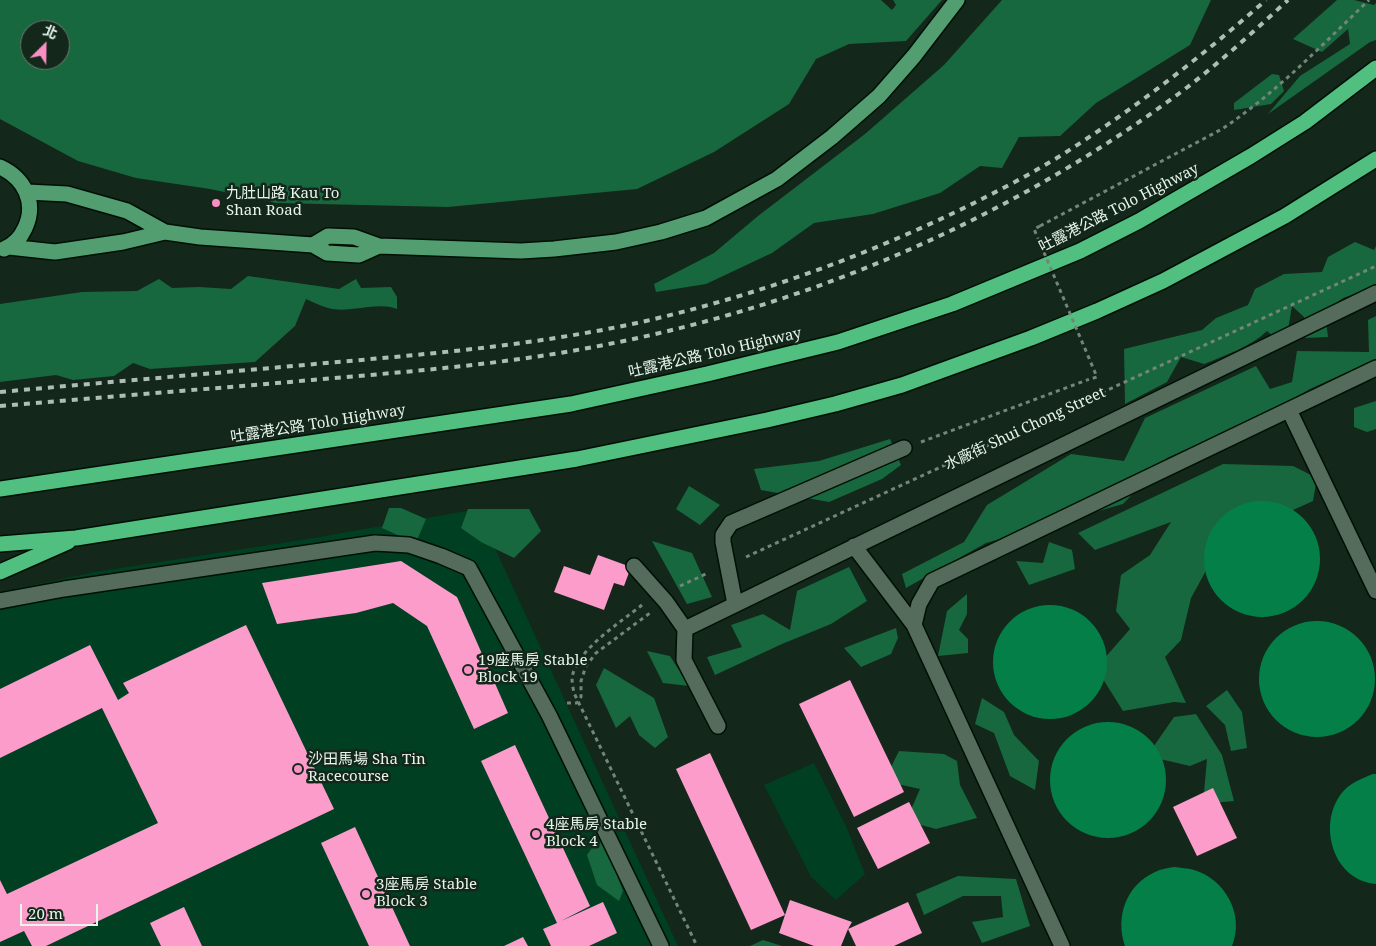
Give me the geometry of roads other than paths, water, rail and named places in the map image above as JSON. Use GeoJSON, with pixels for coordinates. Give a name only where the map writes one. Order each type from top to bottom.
{"type":"FeatureCollection","features":[{"type":"Feature","properties":{"kind":"highway","name":"吐露港公路 Tolo Highway"},"geometry":{"type":"LineString","coordinates":[[0,488],[243,454],[571,404],[707,374],[838,342],[952,304],[1080,251],[1147,216],[1252,156],[1305,122],[1376,68]]}},
{"type":"Feature","properties":{"kind":"highway"},"geometry":{"type":"LineString","coordinates":[[0,544],[76,538],[577,459],[835,404],[902,385],[1032,338],[1097,311],[1163,280],[1285,216],[1376,159]]}},
{"type":"Feature","properties":{"kind":"highway"},"geometry":{"type":"LineString","coordinates":[[0,572],[76,538]]}},
{"type":"Feature","properties":{"kind":"main road"},"geometry":{"type":"LineString","coordinates":[[27,192],[67,194],[127,212],[165,232],[200,237],[313,245],[328,236],[354,237],[379,246],[520,250],[554,249],[616,242],[661,232],[706,218],[777,179],[832,137],[879,96],[914,56],[957,0]]}},
{"type":"Feature","properties":{"kind":"main road"},"geometry":{"type":"LineString","coordinates":[[0,167],[20,181],[27,192],[30,203],[30,219],[21,236],[4,249]]}},
{"type":"Feature","properties":{"kind":"main road"},"geometry":{"type":"LineString","coordinates":[[4,249],[55,252],[123,242],[165,232]]}},
{"type":"Feature","properties":{"kind":"street","name":"水廠街 Shui Chong Street"},"geometry":{"type":"LineString","coordinates":[[685,628],[1376,293]]}},
{"type":"Feature","properties":{"kind":"street"},"geometry":{"type":"LineString","coordinates":[[914,625],[919,604],[932,581],[1376,368]]}},
{"type":"Feature","properties":{"kind":"street"},"geometry":{"type":"LineString","coordinates":[[1289,410],[1376,591]]}},
{"type":"Feature","properties":{"kind":"street"},"geometry":{"type":"LineString","coordinates":[[735,604],[723,535],[731,523],[904,448]]}},
{"type":"Feature","properties":{"kind":"street"},"geometry":{"type":"LineString","coordinates":[[0,601],[64,589],[375,544],[409,545],[469,568],[549,715],[661,946]]}},
{"type":"Feature","properties":{"kind":"street"},"geometry":{"type":"LineString","coordinates":[[854,546],[914,625],[1062,946]]}},
{"type":"Feature","properties":{"kind":"street"},"geometry":{"type":"LineString","coordinates":[[634,566],[666,602],[685,628],[684,660],[718,726]]}},
{"type":"Feature","properties":{"kind":"railway"},"geometry":{"type":"LineString","coordinates":[[0,392],[404,356],[521,343],[637,323],[680,313],[765,288],[889,242],[970,205],[1038,169],[1140,101],[1217,42],[1266,0]]}},
{"type":"Feature","properties":{"kind":"railway"},"geometry":{"type":"LineString","coordinates":[[0,406],[381,374],[519,359],[588,348],[667,331],[745,310],[822,285],[897,255],[970,221],[1042,183],[1110,141],[1177,95],[1220,61],[1288,0]]}},
{"type":"Feature","properties":{"kind":"place","name":"九肚山路 Kau To Shan Road"},"geometry":{"type":"Point","coordinates":[216,203]}},
{"type":"Feature","properties":{"kind":"place","name":"19座馬房 Stable Block 19"},"geometry":{"type":"Point","coordinates":[468,670]}},
{"type":"Feature","properties":{"kind":"place","name":"沙田馬場 Sha Tin Racecourse"},"geometry":{"type":"Point","coordinates":[298,769]}},
{"type":"Feature","properties":{"kind":"place","name":"4座馬房 Stable Block 4"},"geometry":{"type":"Point","coordinates":[536,834]}},
{"type":"Feature","properties":{"kind":"place","name":"3座馬房 Stable Block 3"},"geometry":{"type":"Point","coordinates":[366,894]}}]}
